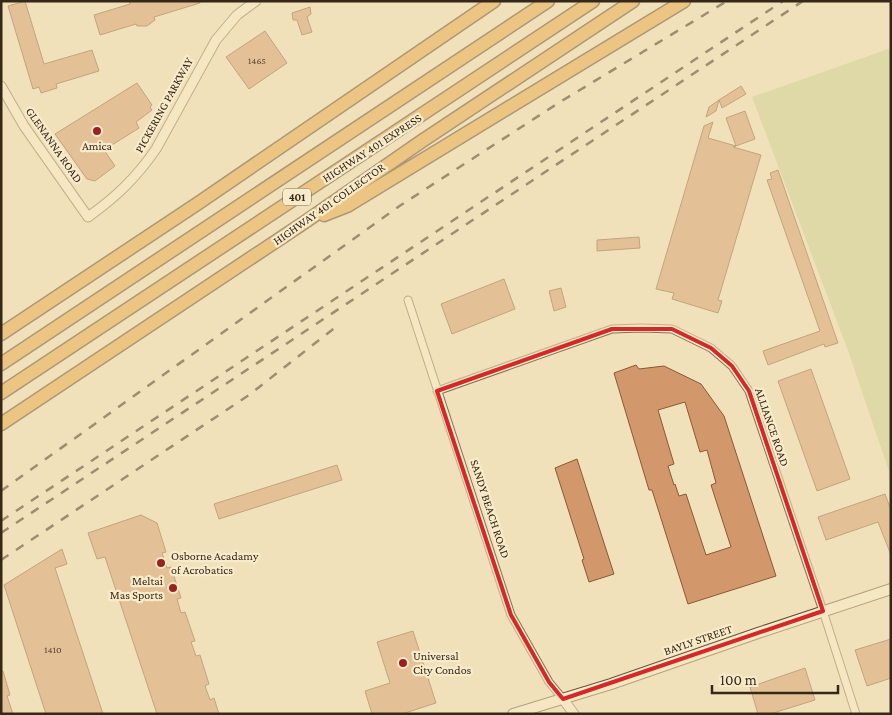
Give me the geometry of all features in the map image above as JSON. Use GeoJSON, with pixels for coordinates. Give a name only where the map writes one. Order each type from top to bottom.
{"type":"FeatureCollection","features":[{"type":"Feature","properties":{"kind":"highway"},"geometry":{"type":"LineString","coordinates":[[1,334],[197,204],[494,1]]}},
{"type":"Feature","properties":{"kind":"highway","name":"HIGHWAY 401 EXPRESS"},"geometry":{"type":"LineString","coordinates":[[1,364],[548,1]]}},
{"type":"Feature","properties":{"kind":"highway","name":"HIGHWAY 401 EXPRESS"},"geometry":{"type":"LineString","coordinates":[[1,394],[593,1]]}},
{"type":"Feature","properties":{"kind":"highway","name":"HIGHWAY 401 COLLECTOR"},"geometry":{"type":"LineString","coordinates":[[1,424],[633,1]]}},
{"type":"Feature","properties":{"kind":"highway"},"geometry":{"type":"LineString","coordinates":[[305,222],[347,206],[684,1]]}},
{"type":"Feature","properties":{"kind":"main road","name":"BAYLY STREET"},"geometry":{"type":"LineString","coordinates":[[513,714],[891,589]]}},
{"type":"Feature","properties":{"kind":"street","name":"PICKERING PARKWAY"},"geometry":{"type":"LineString","coordinates":[[88,217],[112,200],[145,164],[156,149],[216,40],[236,15],[256,1]]}},
{"type":"Feature","properties":{"kind":"street","name":"GLENANNA ROAD"},"geometry":{"type":"LineString","coordinates":[[1,86],[24,126],[88,217]]}},
{"type":"Feature","properties":{"kind":"street","name":"SANDY BEACH ROAD"},"geometry":{"type":"LineString","coordinates":[[408,300],[511,615],[549,682],[574,714]]}},
{"type":"Feature","properties":{"kind":"street","name":"ALLIANCE ROAD"},"geometry":{"type":"LineString","coordinates":[[437,391],[612,329],[672,329],[711,348],[732,366],[748,390],[856,714]]}},
{"type":"Feature","properties":{"kind":"highlighted area"},"geometry":{"type":"Polygon","coordinates":[[[612,329],[672,329],[711,348],[732,366],[749,391],[823,611],[563,699],[549,682],[511,615],[437,391],[612,329]]]}},
{"type":"Feature","properties":{"kind":"green space"},"geometry":{"type":"Polygon","coordinates":[[[891,48],[891,477],[847,348],[752,97],[891,48]]]}},
{"type":"Feature","properties":{"kind":"building"},"geometry":{"type":"Polygon","coordinates":[[[25,1],[44,64],[92,50],[99,71],[56,84],[57,88],[41,93],[39,87],[33,89],[8,6],[25,1]]]}},
{"type":"Feature","properties":{"kind":"building"},"geometry":{"type":"Polygon","coordinates":[[[129,1],[200,1],[200,3],[154,17],[155,20],[147,26],[137,26],[136,24],[100,35],[94,15],[130,4],[129,1]]]}},
{"type":"Feature","properties":{"kind":"building"},"geometry":{"type":"Polygon","coordinates":[[[310,7],[311,14],[307,17],[312,32],[302,35],[297,20],[293,20],[292,13],[310,7]]]}},
{"type":"Feature","properties":{"kind":"building"},"geometry":{"type":"Polygon","coordinates":[[[265,31],[287,63],[249,89],[226,57],[265,31]]]}},
{"type":"Feature","properties":{"kind":"building","name":"Amica"},"geometry":{"type":"Polygon","coordinates":[[[137,83],[152,105],[150,107],[152,110],[136,122],[139,128],[104,150],[115,166],[95,181],[87,179],[55,134],[137,83]]]}},
{"type":"Feature","properties":{"kind":"building"},"geometry":{"type":"Polygon","coordinates":[[[741,86],[746,94],[722,108],[719,100],[741,86]]]}},
{"type":"Feature","properties":{"kind":"building"},"geometry":{"type":"Polygon","coordinates":[[[719,100],[716,111],[706,117],[709,107],[719,100]]]}},
{"type":"Feature","properties":{"kind":"building"},"geometry":{"type":"Polygon","coordinates":[[[745,111],[755,139],[736,146],[726,118],[745,111]]]}},
{"type":"Feature","properties":{"kind":"building"},"geometry":{"type":"Polygon","coordinates":[[[713,122],[708,138],[736,146],[733,147],[761,155],[718,300],[722,301],[718,313],[672,299],[674,293],[656,289],[704,126],[713,122]]]}},
{"type":"Feature","properties":{"kind":"building"},"geometry":{"type":"Polygon","coordinates":[[[778,170],[838,343],[825,347],[824,344],[768,365],[763,351],[820,331],[767,180],[772,179],[770,173],[778,170]]]}},
{"type":"Feature","properties":{"kind":"building"},"geometry":{"type":"Polygon","coordinates":[[[639,237],[640,248],[597,251],[597,240],[639,237]]]}},
{"type":"Feature","properties":{"kind":"building"},"geometry":{"type":"Polygon","coordinates":[[[504,279],[515,309],[452,334],[441,304],[504,279]]]}},
{"type":"Feature","properties":{"kind":"building"},"geometry":{"type":"Polygon","coordinates":[[[561,288],[566,307],[554,311],[549,291],[561,288]]]}},
{"type":"Feature","properties":{"kind":"building"},"geometry":{"type":"Polygon","coordinates":[[[636,365],[639,369],[664,366],[701,384],[724,416],[776,576],[688,604],[652,490],[649,490],[614,373],[636,365]],[[685,402],[658,410],[674,464],[668,466],[674,485],[679,496],[686,494],[706,555],[731,547],[711,485],[716,483],[707,450],[700,452],[685,402]]]}},
{"type":"Feature","properties":{"kind":"building"},"geometry":{"type":"Polygon","coordinates":[[[811,369],[850,479],[817,491],[778,381],[811,369]]]}},
{"type":"Feature","properties":{"kind":"building"},"geometry":{"type":"Polygon","coordinates":[[[577,459],[614,574],[589,582],[582,560],[584,559],[555,468],[577,459]]]}},
{"type":"Feature","properties":{"kind":"building"},"geometry":{"type":"Polygon","coordinates":[[[337,465],[342,480],[219,519],[214,504],[337,465]]]}},
{"type":"Feature","properties":{"kind":"building"},"geometry":{"type":"Polygon","coordinates":[[[885,494],[891,510],[891,555],[878,522],[826,540],[818,517],[885,494]]]}},
{"type":"Feature","properties":{"kind":"building"},"geometry":{"type":"Polygon","coordinates":[[[141,515],[157,523],[166,552],[162,553],[167,568],[171,567],[181,598],[177,599],[181,613],[185,612],[195,641],[191,642],[196,656],[200,655],[209,684],[205,686],[210,700],[214,698],[219,714],[157,714],[105,557],[97,559],[88,533],[141,515]]]}},
{"type":"Feature","properties":{"kind":"building"},"geometry":{"type":"Polygon","coordinates":[[[62,549],[67,564],[55,568],[103,714],[46,714],[4,585],[62,549]]]}},
{"type":"Feature","properties":{"kind":"building","name":"Universal City Condos"},"geometry":{"type":"Polygon","coordinates":[[[413,631],[436,703],[402,714],[372,714],[365,691],[390,683],[377,642],[413,631]]]}},
{"type":"Feature","properties":{"kind":"building"},"geometry":{"type":"Polygon","coordinates":[[[891,639],[891,678],[867,686],[855,650],[891,639]]]}},
{"type":"Feature","properties":{"kind":"building"},"geometry":{"type":"Polygon","coordinates":[[[805,668],[815,700],[770,714],[758,714],[750,687],[805,668]]]}},
{"type":"Feature","properties":{"kind":"building"},"geometry":{"type":"Polygon","coordinates":[[[1,671],[3,671],[10,695],[7,696],[13,714],[1,714],[1,671]]]}},
{"type":"Feature","properties":{"kind":"railway"},"geometry":{"type":"LineString","coordinates":[[1,491],[401,205],[560,102],[727,1]]}},
{"type":"Feature","properties":{"kind":"railway"},"geometry":{"type":"LineString","coordinates":[[1,521],[783,1]]}},
{"type":"Feature","properties":{"kind":"railway"},"geometry":{"type":"LineString","coordinates":[[1,533],[803,1]]}},
{"type":"Feature","properties":{"kind":"railway"},"geometry":{"type":"LineString","coordinates":[[1,560],[249,395],[337,326]]}},
{"type":"Feature","properties":{"kind":"place","name":"Amica"},"geometry":{"type":"Point","coordinates":[97,131]}},
{"type":"Feature","properties":{"kind":"place","name":"Osborne Acadamy of Acrobatics"},"geometry":{"type":"Point","coordinates":[161,563]}},
{"type":"Feature","properties":{"kind":"place","name":"Meltai Mas Sports"},"geometry":{"type":"Point","coordinates":[173,588]}},
{"type":"Feature","properties":{"kind":"place","name":"Universal City Condos"},"geometry":{"type":"Point","coordinates":[403,663]}}]}
